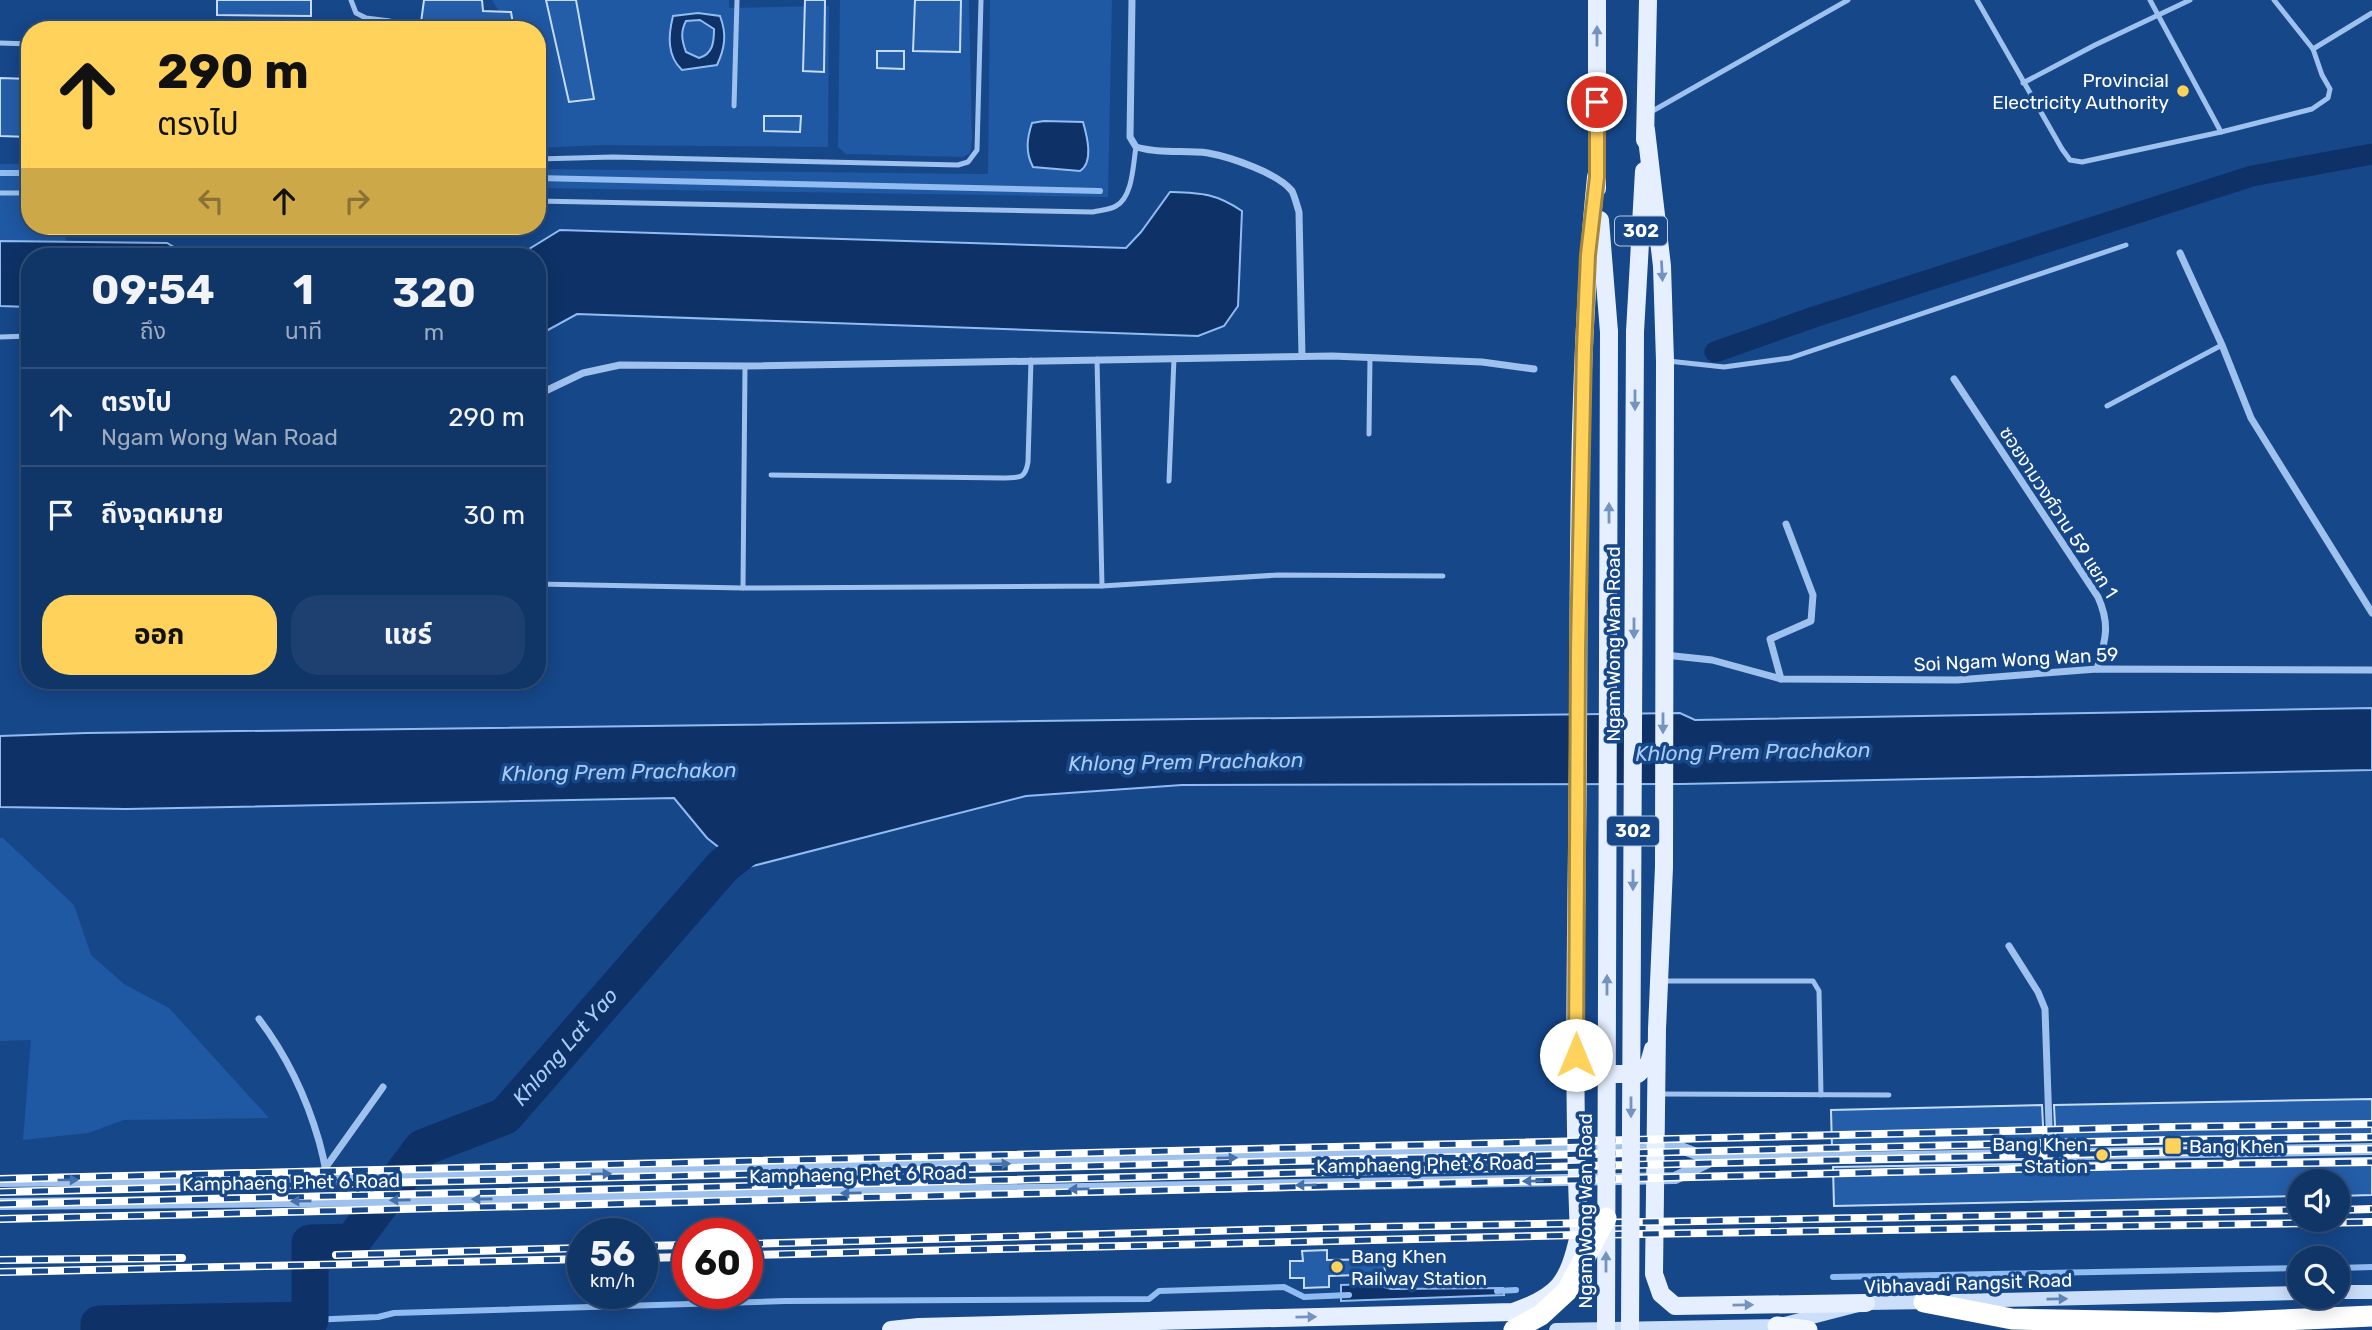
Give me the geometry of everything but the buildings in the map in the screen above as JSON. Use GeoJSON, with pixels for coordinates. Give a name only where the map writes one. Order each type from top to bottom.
{"type":"FeatureCollection","features":[{"type":"Feature","properties":{"kind":"highway"},"geometry":{"type":"LineString","coordinates":[[1514,1330],[1541,1315],[1567,1291],[1606,1218]]}},
{"type":"Feature","properties":{"kind":"highway"},"geometry":{"type":"LineString","coordinates":[[1924,1302],[2012,1319],[2217,1323],[2372,1316]]}},
{"type":"Feature","properties":{"kind":"highway"},"geometry":{"type":"LineString","coordinates":[[1777,1326],[1808,1330]]}},
{"type":"Feature","properties":{"kind":"main road","name":"Ngam Wong Wan Road"},"geometry":{"type":"LineString","coordinates":[[1597,0],[1597,177],[1609,332],[1606,1330]]}},
{"type":"Feature","properties":{"kind":"main road","name":"Ngam Wong Wan Road"},"geometry":{"type":"LineString","coordinates":[[1630,1330],[1635,332],[1646,122],[1647,0]]}},
{"type":"Feature","properties":{"kind":"main road"},"geometry":{"type":"LineString","coordinates":[[1646,122],[1662,266],[1665,361],[1664,867],[1657,1029],[1654,1274],[1661,1294],[1675,1306],[1866,1303]]}},
{"type":"Feature","properties":{"kind":"main road"},"geometry":{"type":"LineString","coordinates":[[891,1330],[919,1327],[1513,1312],[1539,1303],[1559,1288],[1572,1264],[1579,1236],[1576,1027],[1578,650],[1585,313],[1597,177]]}},
{"type":"Feature","properties":{"kind":"main road"},"geometry":{"type":"LineString","coordinates":[[1576,1027],[1584,1063],[1594,1074],[1638,1074],[1643,1071],[1650,1063],[1657,1029]]}},
{"type":"Feature","properties":{"kind":"main road"},"geometry":{"type":"LineString","coordinates":[[2350,1292],[2372,1292]]}},
{"type":"Feature","properties":{"kind":"main road","name":"Vibhavadi Rangsit Road"},"geometry":{"type":"LineString","coordinates":[[1556,1330],[1777,1326],[1866,1303],[2287,1293]]}},
{"type":"Feature","properties":{"kind":"street"},"geometry":{"type":"LineString","coordinates":[[1132,0],[1130,137],[1136,148],[1147,151],[1208,153],[1245,164],[1278,179],[1293,192],[1299,212],[1302,356]]}},
{"type":"Feature","properties":{"kind":"street"},"geometry":{"type":"LineString","coordinates":[[2179,253],[2222,345],[2251,418],[2372,613]]}},
{"type":"Feature","properties":{"kind":"street"},"geometry":{"type":"LineString","coordinates":[[546,391],[583,373],[620,365],[745,366],[1302,356],[1482,362],[1534,369]]}},
{"type":"Feature","properties":{"kind":"street","name":"ซอยงามวงศ์วาน 59 แยก 1"},"geometry":{"type":"LineString","coordinates":[[1954,379],[2098,597],[2106,614],[2107,634],[2096,669]]}},
{"type":"Feature","properties":{"kind":"street"},"geometry":{"type":"LineString","coordinates":[[1781,679],[1770,639],[1811,621],[1813,595],[1786,524]]}},
{"type":"Feature","properties":{"kind":"street","name":"Soi Ngam Wong Wan 59"},"geometry":{"type":"LineString","coordinates":[[1663,655],[1712,660],[1781,679],[1958,680],[2096,669],[2372,670]]}},
{"type":"Feature","properties":{"kind":"street"},"geometry":{"type":"LineString","coordinates":[[2009,946],[2038,992],[2045,1009],[2050,1155]]}},
{"type":"Feature","properties":{"kind":"street"},"geometry":{"type":"LineString","coordinates":[[259,1019],[292,1068],[312,1116],[326,1172]]}},
{"type":"Feature","properties":{"kind":"street"},"geometry":{"type":"LineString","coordinates":[[326,1172],[383,1087]]}},
{"type":"Feature","properties":{"kind":"street","name":"Kamphaeng Phet 6 Road"},"geometry":{"type":"LineString","coordinates":[[0,1181],[326,1172],[371,1177],[434,1177],[1676,1146],[1712,1160],[2372,1149]]}},
{"type":"Feature","properties":{"kind":"street","name":"Kamphaeng Phet 6 Road"},"geometry":{"type":"LineString","coordinates":[[0,1204],[430,1200],[1675,1178],[1712,1160]]}},
{"type":"Feature","properties":{"kind":"lane"},"geometry":{"type":"LineString","coordinates":[[351,0],[356,13],[366,18],[390,21]]}},
{"type":"Feature","properties":{"kind":"lane"},"geometry":{"type":"LineString","coordinates":[[734,106],[737,0]]}},
{"type":"Feature","properties":{"kind":"lane"},"geometry":{"type":"LineString","coordinates":[[546,159],[627,157],[958,165],[968,162],[977,150],[981,0]]}},
{"type":"Feature","properties":{"kind":"lane"},"geometry":{"type":"LineString","coordinates":[[1646,122],[1849,0]]}},
{"type":"Feature","properties":{"kind":"lane"},"geometry":{"type":"LineString","coordinates":[[1977,0],[2070,160],[2082,162],[2312,109],[2328,98],[2330,89],[2313,48],[2274,0]]}},
{"type":"Feature","properties":{"kind":"lane"},"geometry":{"type":"LineString","coordinates":[[2150,0],[2221,132]]}},
{"type":"Feature","properties":{"kind":"lane"},"geometry":{"type":"LineString","coordinates":[[2023,83],[2190,0]]}},
{"type":"Feature","properties":{"kind":"lane"},"geometry":{"type":"LineString","coordinates":[[2313,48],[2372,13]]}},
{"type":"Feature","properties":{"kind":"lane"},"geometry":{"type":"LineString","coordinates":[[0,43],[21,44]]}},
{"type":"Feature","properties":{"kind":"lane"},"geometry":{"type":"LineString","coordinates":[[546,201],[1093,212],[1114,207],[1121,202],[1127,193],[1136,148]]}},
{"type":"Feature","properties":{"kind":"lane"},"geometry":{"type":"LineString","coordinates":[[0,193],[21,193]]}},
{"type":"Feature","properties":{"kind":"lane"},"geometry":{"type":"LineString","coordinates":[[1665,361],[1724,368],[1790,358],[2126,245]]}},
{"type":"Feature","properties":{"kind":"lane"},"geometry":{"type":"LineString","coordinates":[[0,337],[21,336]]}},
{"type":"Feature","properties":{"kind":"lane"},"geometry":{"type":"LineString","coordinates":[[2107,406],[2222,345]]}},
{"type":"Feature","properties":{"kind":"lane"},"geometry":{"type":"LineString","coordinates":[[1369,434],[1370,357]]}},
{"type":"Feature","properties":{"kind":"lane"},"geometry":{"type":"LineString","coordinates":[[1169,481],[1174,358]]}},
{"type":"Feature","properties":{"kind":"lane"},"geometry":{"type":"LineString","coordinates":[[1097,359],[1102,586]]}},
{"type":"Feature","properties":{"kind":"lane"},"geometry":{"type":"LineString","coordinates":[[771,475],[1003,478],[1023,475],[1027,472],[1028,463],[1031,360]]}},
{"type":"Feature","properties":{"kind":"lane"},"geometry":{"type":"LineString","coordinates":[[743,588],[745,366]]}},
{"type":"Feature","properties":{"kind":"lane"},"geometry":{"type":"LineString","coordinates":[[546,584],[743,588],[1102,586],[1278,575],[1443,576]]}},
{"type":"Feature","properties":{"kind":"lane"},"geometry":{"type":"LineString","coordinates":[[1660,981],[1813,981],[1819,991],[1821,1095]]}},
{"type":"Feature","properties":{"kind":"lane"},"geometry":{"type":"LineString","coordinates":[[1656,1094],[1889,1095]]}},
{"type":"Feature","properties":{"kind":"shaded area"},"geometry":{"type":"Polygon","coordinates":[[[492,0],[546,0],[570,102],[594,99],[576,0],[729,0],[729,8],[829,6],[828,147],[603,145],[546,148],[546,21],[505,21],[492,0]]]}},
{"type":"Feature","properties":{"kind":"shaded area"},"geometry":{"type":"Polygon","coordinates":[[[840,0],[969,0],[970,153],[963,157],[846,154],[838,147],[840,0]]]}},
{"type":"Feature","properties":{"kind":"shaded area"},"geometry":{"type":"Polygon","coordinates":[[[990,0],[1112,0],[1108,197],[546,188],[546,169],[988,174],[990,0]]]}},
{"type":"Feature","properties":{"kind":"shaded area"},"geometry":{"type":"Polygon","coordinates":[[[0,164],[21,164],[21,235],[66,235],[66,243],[0,241],[0,164]]]}},
{"type":"Feature","properties":{"kind":"shaded area"},"geometry":{"type":"Polygon","coordinates":[[[0,838],[74,905],[91,955],[124,984],[169,1008],[269,1118],[124,1120],[88,1133],[23,1140],[31,1040],[0,1041],[0,838]]]}},
{"type":"Feature","properties":{"kind":"water"},"geometry":{"type":"Polygon","coordinates":[[[698,13],[720,16],[724,41],[717,65],[682,70],[671,52],[670,31],[673,16],[698,13]],[[700,20],[686,21],[682,36],[686,52],[699,58],[707,54],[713,43],[714,29],[700,20]]]}},
{"type":"Feature","properties":{"kind":"water"},"geometry":{"type":"Polygon","coordinates":[[[1083,122],[1088,155],[1087,162],[1080,171],[1033,167],[1028,150],[1029,134],[1032,123],[1083,122]]]}},
{"type":"Feature","properties":{"kind":"water"},"geometry":{"type":"Polygon","coordinates":[[[1170,192],[1208,195],[1242,211],[1238,306],[1224,326],[1198,336],[577,314],[546,331],[546,248],[531,248],[560,230],[1126,248],[1170,192]]]}},
{"type":"Feature","properties":{"kind":"water"},"geometry":{"type":"Polygon","coordinates":[[[0,241],[167,243],[176,248],[21,248],[21,307],[0,306],[0,241]]]}},
{"type":"Feature","properties":{"kind":"water","name":"Khlong Prem Prachakon"},"geometry":{"type":"Polygon","coordinates":[[[2372,708],[2372,770],[1681,784],[1182,785],[1026,796],[745,868],[707,838],[674,798],[126,809],[0,807],[0,736],[1680,713],[1695,720],[2372,708]]]}},
{"type":"Feature","properties":{"kind":"water"},"geometry":{"type":"Polygon","coordinates":[[[1374,1284],[1391,1289],[1503,1288],[1504,1295],[1341,1301],[1341,1285],[1374,1284]]]}},
{"type":"Feature","properties":{"kind":"waterway"},"geometry":{"type":"LineString","coordinates":[[1715,352],[1814,317],[2252,176],[2372,154]]}},
{"type":"Feature","properties":{"kind":"waterway"},"geometry":{"type":"LineString","coordinates":[[0,173],[21,173]]}},
{"type":"Feature","properties":{"kind":"waterway"},"geometry":{"type":"LineString","coordinates":[[546,178],[1100,191]]}},
{"type":"Feature","properties":{"kind":"waterway","name":"Khlong Lat Yao"},"geometry":{"type":"LineString","coordinates":[[99,1330],[99,1324],[310,1320],[310,1243],[352,1242],[422,1148],[505,1116],[723,866],[772,831]]}},
{"type":"Feature","properties":{"kind":"waterway"},"geometry":{"type":"LineString","coordinates":[[2350,1268],[2372,1267]]}},
{"type":"Feature","properties":{"kind":"waterway"},"geometry":{"type":"LineString","coordinates":[[1833,1277],[2287,1268]]}},
{"type":"Feature","properties":{"kind":"waterway"},"geometry":{"type":"LineString","coordinates":[[310,1320],[378,1317],[394,1313],[785,1301],[1149,1299],[1159,1291],[1284,1287],[1304,1297],[1349,1295]]}},
{"type":"Feature","properties":{"kind":"waterway"},"geometry":{"type":"LineString","coordinates":[[1497,1291],[1516,1290]]}},
{"type":"Feature","properties":{"kind":"railway"},"geometry":{"type":"LineString","coordinates":[[0,1179],[2372,1124]]}},
{"type":"Feature","properties":{"kind":"railway"},"geometry":{"type":"LineString","coordinates":[[0,1192],[2372,1137]]}},
{"type":"Feature","properties":{"kind":"railway"},"geometry":{"type":"LineString","coordinates":[[0,1204],[2372,1149]]}},
{"type":"Feature","properties":{"kind":"railway"},"geometry":{"type":"LineString","coordinates":[[0,1219],[2372,1162]]}},
{"type":"Feature","properties":{"kind":"railway"},"geometry":{"type":"LineString","coordinates":[[2350,1210],[2372,1209]]}},
{"type":"Feature","properties":{"kind":"railway"},"geometry":{"type":"LineString","coordinates":[[763,1244],[1321,1228],[2287,1210]]}},
{"type":"Feature","properties":{"kind":"railway"},"geometry":{"type":"LineString","coordinates":[[763,1255],[1579,1235],[2372,1222]]}},
{"type":"Feature","properties":{"kind":"railway"},"geometry":{"type":"LineString","coordinates":[[658,1246],[672,1245]]}},
{"type":"Feature","properties":{"kind":"railway"},"geometry":{"type":"LineString","coordinates":[[336,1255],[567,1248]]}},
{"type":"Feature","properties":{"kind":"railway"},"geometry":{"type":"LineString","coordinates":[[658,1258],[672,1257]]}},
{"type":"Feature","properties":{"kind":"railway"},"geometry":{"type":"LineString","coordinates":[[0,1260],[182,1258]]}},
{"type":"Feature","properties":{"kind":"railway"},"geometry":{"type":"LineString","coordinates":[[0,1272],[567,1259]]}},
{"type":"Feature","properties":{"kind":"place","name":"Provincial Electricity Authority"},"geometry":{"type":"Point","coordinates":[2183,91]}},
{"type":"Feature","properties":{"kind":"place","name":"Bang Khen"},"geometry":{"type":"Point","coordinates":[2173,1146]}},
{"type":"Feature","properties":{"kind":"place","name":"Bang Khen Station"},"geometry":{"type":"Point","coordinates":[2102,1155]}},
{"type":"Feature","properties":{"kind":"place","name":"Bang Khen Railway Station"},"geometry":{"type":"Point","coordinates":[1337,1267]}},
{"type":"Feature","properties":{"kind":"route"},"geometry":{"type":"LineString","coordinates":[[1576,1055],[1578,650],[1585,301],[1597,177],[1597,102]]}}]}
